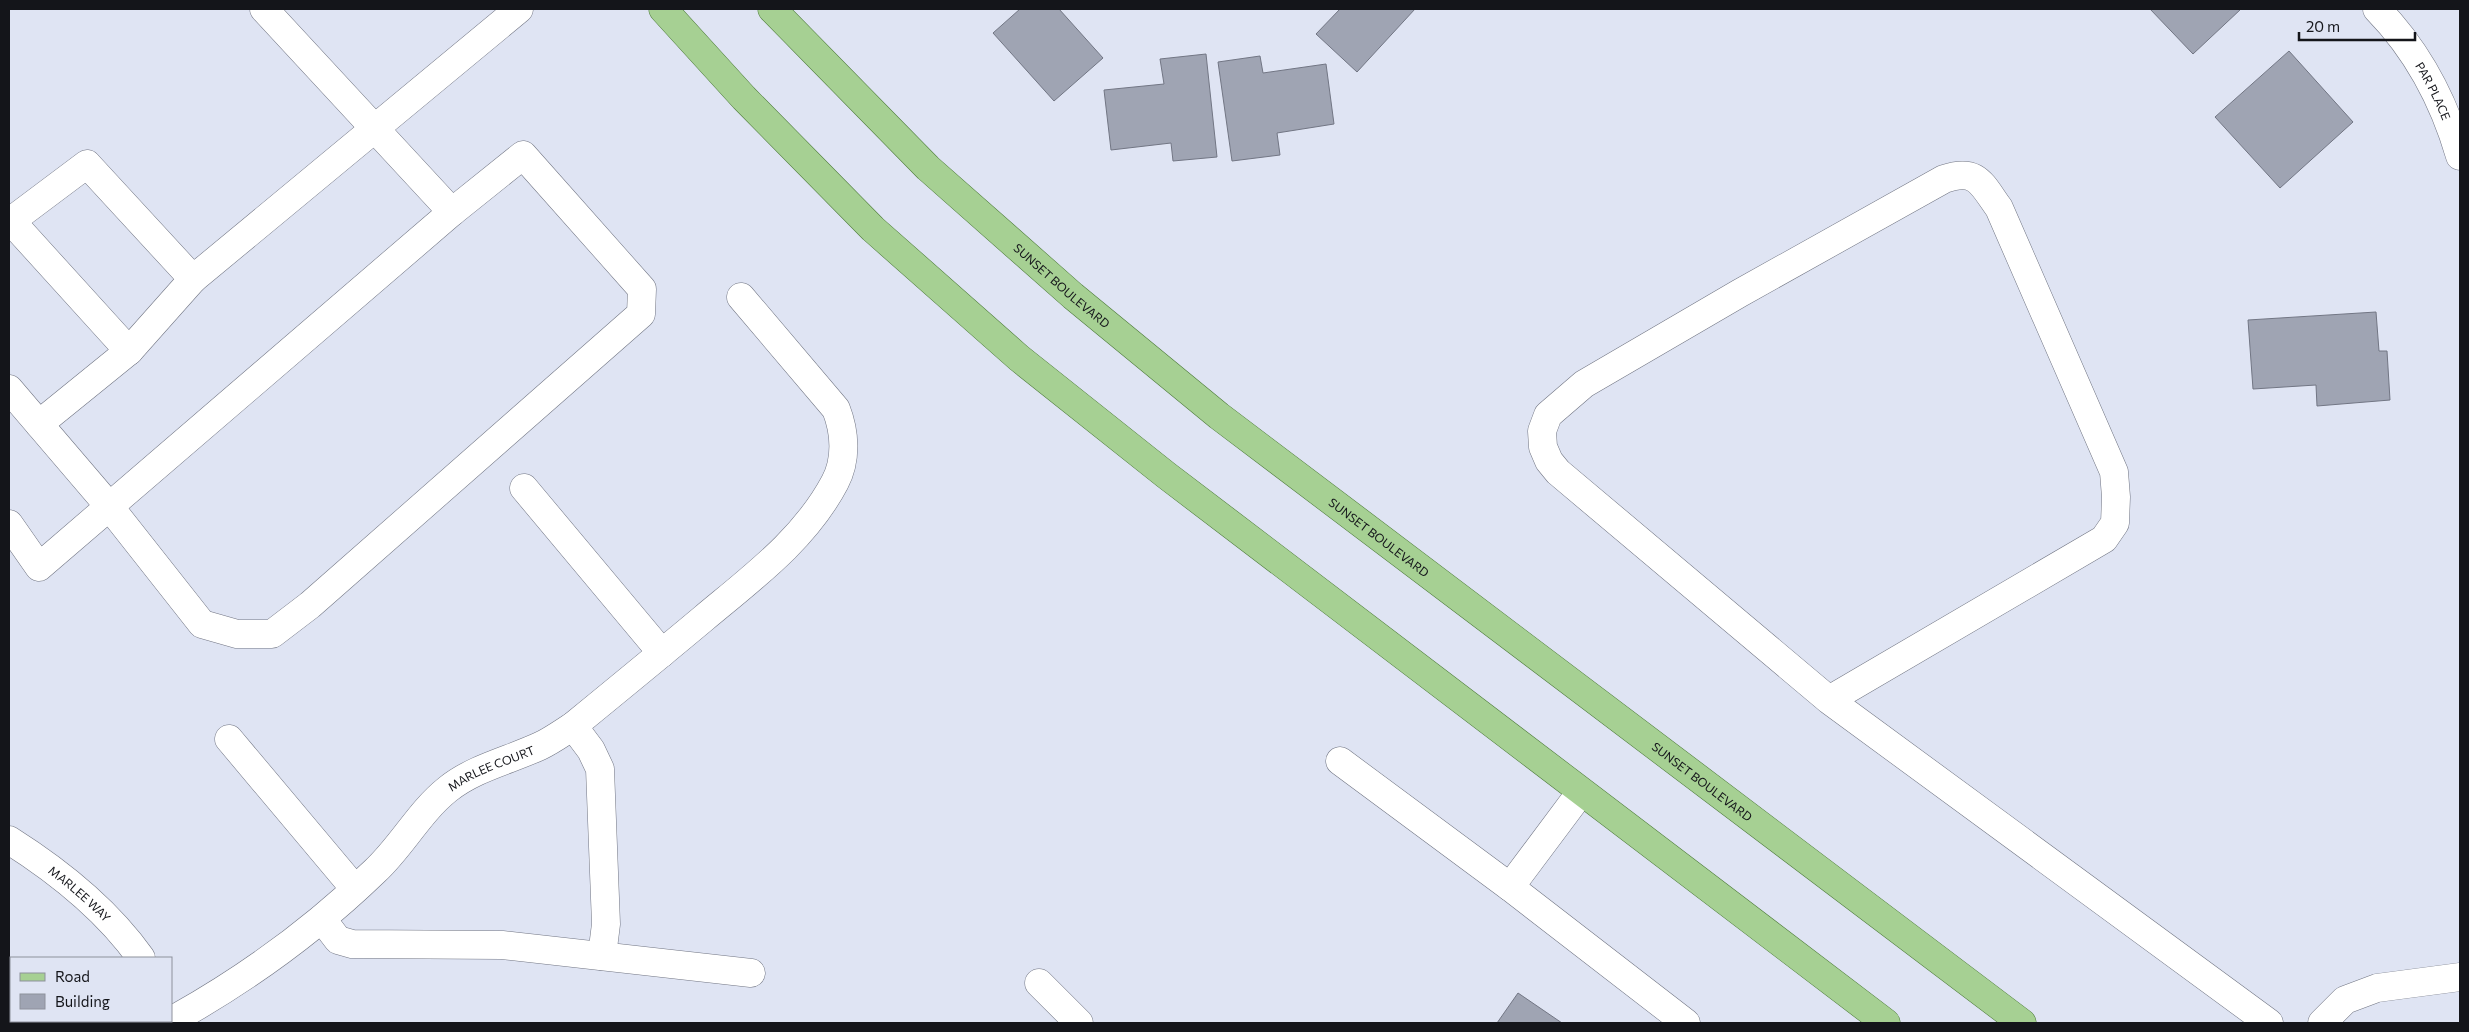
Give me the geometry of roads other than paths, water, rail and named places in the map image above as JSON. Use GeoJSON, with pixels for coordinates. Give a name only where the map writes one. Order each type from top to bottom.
{"type":"FeatureCollection","features":[{"type":"Feature","properties":{"kind":"main road"},"geometry":{"type":"LineString","coordinates":[[663,9],[744,98],[873,228],[1019,358],[1166,476],[1886,1023]]}},
{"type":"Feature","properties":{"kind":"main road","name":"SUNSET BOULEVARD"},"geometry":{"type":"LineString","coordinates":[[772,9],[802,42],[928,168],[1074,296],[1219,416],[2022,1023]]}},
{"type":"Feature","properties":{"kind":"street"},"geometry":{"type":"LineString","coordinates":[[264,9],[452,212]]}},
{"type":"Feature","properties":{"kind":"street"},"geometry":{"type":"LineString","coordinates":[[39,424],[129,351],[193,279],[519,9]]}},
{"type":"Feature","properties":{"kind":"street","name":"PAR PLACE"},"geometry":{"type":"LineString","coordinates":[[2377,9],[2390,23],[2423,68],[2442,108],[2460,156]]}},
{"type":"Feature","properties":{"kind":"street"},"geometry":{"type":"LineString","coordinates":[[9,389],[109,506],[202,624],[237,634],[272,634],[310,605],[641,314],[642,289],[523,156],[452,212],[109,506],[39,567],[9,524]]}},
{"type":"Feature","properties":{"kind":"street"},"geometry":{"type":"LineString","coordinates":[[129,351],[11,221],[87,164],[193,279]]}},
{"type":"Feature","properties":{"kind":"street"},"geometry":{"type":"LineString","coordinates":[[1829,700],[2104,540],[2115,523],[2116,497],[2114,472],[2015,244],[1999,208],[1984,187],[1974,178],[1961,174],[1944,179],[1740,293],[1584,384],[1548,415],[1542,431],[1544,447],[1549,461],[1558,472],[1829,700],[2269,1023]]}},
{"type":"Feature","properties":{"kind":"street","name":"MARLEE COURT"},"geometry":{"type":"LineString","coordinates":[[177,1015],[221,993],[322,919],[375,871],[398,846],[423,813],[449,788],[482,769],[542,745],[573,726],[774,560],[809,523],[836,481],[844,451],[843,427],[836,409],[741,297]]}},
{"type":"Feature","properties":{"kind":"street"},"geometry":{"type":"LineString","coordinates":[[524,488],[662,653]]}},
{"type":"Feature","properties":{"kind":"street"},"geometry":{"type":"LineString","coordinates":[[573,726],[591,750],[600,769],[606,924],[602,956]]}},
{"type":"Feature","properties":{"kind":"street"},"geometry":{"type":"LineString","coordinates":[[229,739],[355,888]]}},
{"type":"Feature","properties":{"kind":"street"},"geometry":{"type":"LineString","coordinates":[[1340,760],[1510,887],[1686,1023]]}},
{"type":"Feature","properties":{"kind":"street"},"geometry":{"type":"LineString","coordinates":[[1510,887],[1581,792]]}},
{"type":"Feature","properties":{"kind":"street","name":"MARLEE WAY"},"geometry":{"type":"LineString","coordinates":[[9,840],[47,866],[83,895],[108,919],[140,957]]}},
{"type":"Feature","properties":{"kind":"street"},"geometry":{"type":"LineString","coordinates":[[322,919],[338,940],[352,944],[502,946],[751,973]]}},
{"type":"Feature","properties":{"kind":"street"},"geometry":{"type":"LineString","coordinates":[[2322,1023],[2345,1000],[2377,988],[2460,977]]}},
{"type":"Feature","properties":{"kind":"street"},"geometry":{"type":"LineString","coordinates":[[1039,983],[1079,1023]]}}]}
